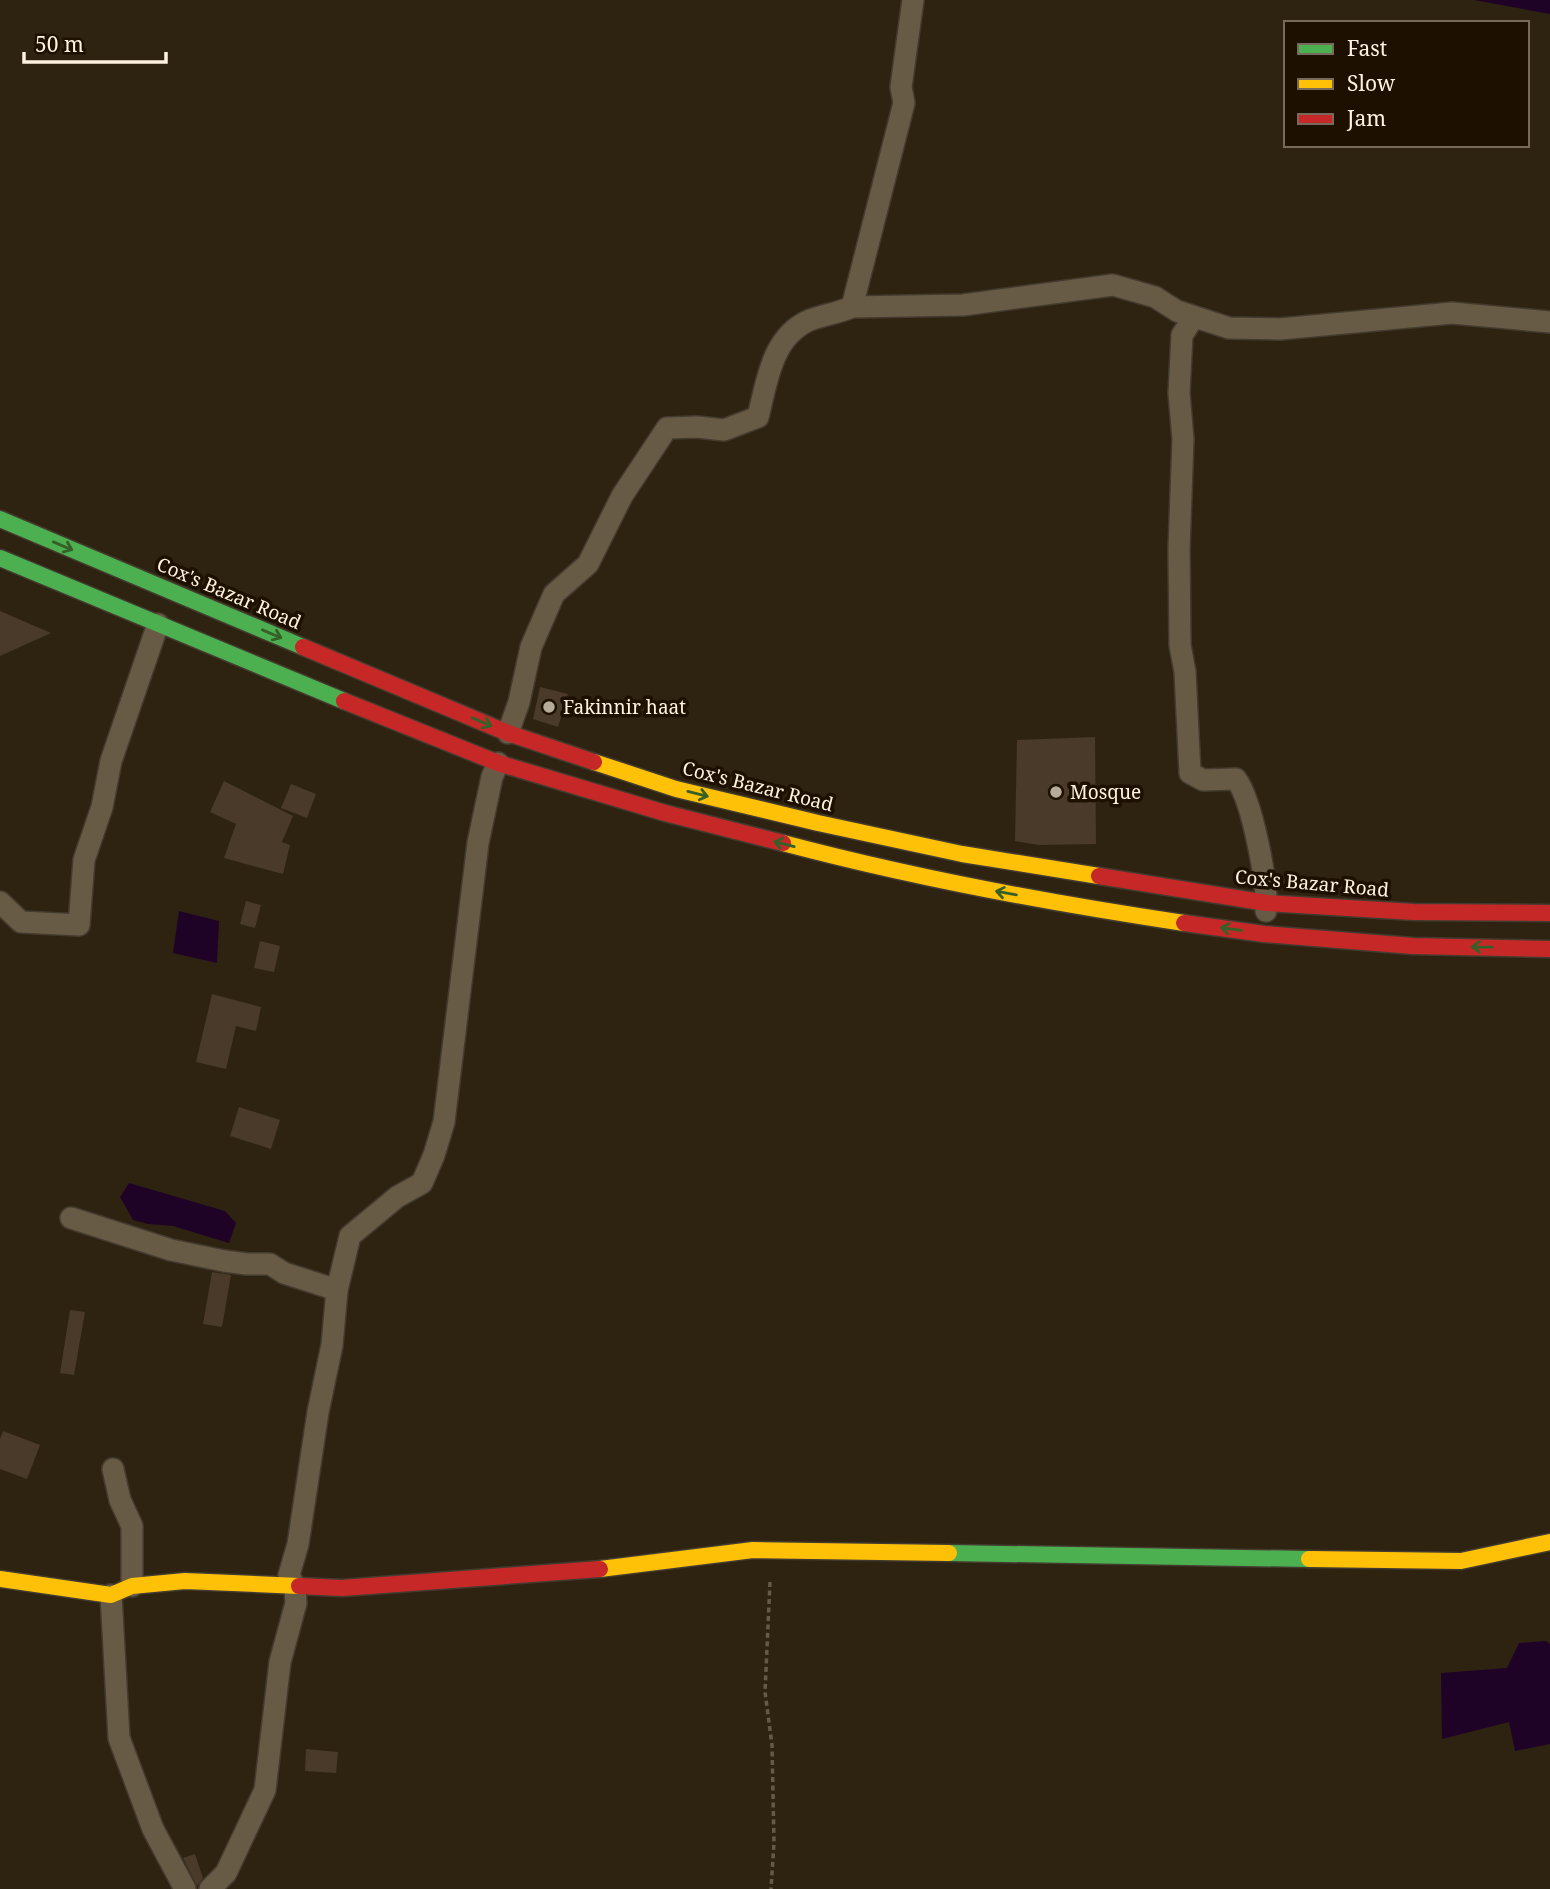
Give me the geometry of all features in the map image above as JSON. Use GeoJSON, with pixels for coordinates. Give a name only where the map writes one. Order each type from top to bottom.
{"type":"FeatureCollection","features":[{"type":"Feature","properties":{"kind":"main road","name":"Cox's Bazar Road"},"geometry":{"type":"LineString","coordinates":[[0,519],[508,733],[676,789],[818,824],[962,854],[1267,903],[1414,912],[1550,913]]}},
{"type":"Feature","properties":{"kind":"main road"},"geometry":{"type":"LineString","coordinates":[[0,558],[498,764],[665,813],[813,851],[957,884],[1109,912],[1264,934],[1413,946],[1550,948]]}},
{"type":"Feature","properties":{"kind":"main road"},"geometry":{"type":"LineString","coordinates":[[0,1579],[111,1595],[132,1586],[185,1581],[342,1588],[597,1569],[753,1550],[1461,1561],[1550,1542]]}},
{"type":"Feature","properties":{"kind":"street"},"geometry":{"type":"LineString","coordinates":[[852,307],[904,103],[901,87],[912,0]]}},
{"type":"Feature","properties":{"kind":"street"},"geometry":{"type":"LineString","coordinates":[[508,733],[519,702],[531,647],[554,594],[588,564],[622,496],[667,428],[724,430],[758,417],[770,367],[785,337],[809,321],[852,307],[963,305],[1112,285],[1155,297],[1177,311],[1229,328],[1280,329],[1452,313],[1550,323]]}},
{"type":"Feature","properties":{"kind":"street"},"geometry":{"type":"LineString","coordinates":[[1194,317],[1182,335],[1178,393],[1183,439],[1179,550],[1180,645],[1185,672],[1190,773],[1203,780],[1236,779],[1243,788],[1256,836],[1267,903],[1264,934]]}},
{"type":"Feature","properties":{"kind":"street"},"geometry":{"type":"LineString","coordinates":[[0,902],[21,922],[79,925],[84,860],[102,807],[111,761],[158,624]]}},
{"type":"Feature","properties":{"kind":"street"},"geometry":{"type":"LineString","coordinates":[[210,1889],[226,1873],[265,1790],[280,1662],[296,1602],[295,1587],[289,1575],[298,1544],[318,1412],[332,1345],[337,1290],[350,1236],[397,1197],[422,1183],[444,1122],[478,843],[492,777],[498,764]]}},
{"type":"Feature","properties":{"kind":"street"},"geometry":{"type":"LineString","coordinates":[[71,1218],[172,1250],[224,1261],[270,1264],[284,1273],[337,1290]]}},
{"type":"Feature","properties":{"kind":"street"},"geometry":{"type":"LineString","coordinates":[[113,1469],[120,1500],[132,1526],[132,1586]]}},
{"type":"Feature","properties":{"kind":"street"},"geometry":{"type":"LineString","coordinates":[[111,1595],[119,1738],[153,1829],[185,1889]]}},
{"type":"Feature","properties":{"kind":"path"},"geometry":{"type":"LineString","coordinates":[[770,1582],[765,1692],[772,1745],[774,1843],[771,1889]]}},
{"type":"Feature","properties":{"kind":"shaded area"},"geometry":{"type":"Polygon","coordinates":[[[1474,0],[1550,0],[1550,14],[1474,0]]]}},
{"type":"Feature","properties":{"kind":"shaded area"},"geometry":{"type":"Polygon","coordinates":[[[179,911],[219,921],[217,963],[173,953],[179,911]]]}},
{"type":"Feature","properties":{"kind":"shaded area"},"geometry":{"type":"Polygon","coordinates":[[[129,1183],[225,1211],[236,1223],[229,1243],[173,1226],[133,1220],[120,1197],[129,1183]]]}},
{"type":"Feature","properties":{"kind":"shaded area"},"geometry":{"type":"Polygon","coordinates":[[[1546,1641],[1550,1644],[1550,1744],[1515,1751],[1509,1722],[1442,1739],[1441,1673],[1507,1668],[1519,1643],[1546,1641]]]}},
{"type":"Feature","properties":{"kind":"building"},"geometry":{"type":"Polygon","coordinates":[[[0,611],[51,633],[0,656],[0,611]]]}},
{"type":"Feature","properties":{"kind":"building","name":"Fakinnir haat"},"geometry":{"type":"Polygon","coordinates":[[[540,687],[568,694],[558,727],[533,719],[540,687]]]}},
{"type":"Feature","properties":{"kind":"building","name":"Mosque"},"geometry":{"type":"Polygon","coordinates":[[[1095,737],[1096,844],[1039,845],[1015,841],[1017,740],[1095,737]]]}},
{"type":"Feature","properties":{"kind":"building"},"geometry":{"type":"Polygon","coordinates":[[[224,781],[293,816],[282,842],[290,845],[283,874],[224,858],[236,824],[210,812],[224,781]]]}},
{"type":"Feature","properties":{"kind":"building"},"geometry":{"type":"Polygon","coordinates":[[[291,784],[316,794],[307,818],[281,808],[291,784]]]}},
{"type":"Feature","properties":{"kind":"building"},"geometry":{"type":"Polygon","coordinates":[[[246,901],[261,905],[255,928],[240,924],[246,901]]]}},
{"type":"Feature","properties":{"kind":"building"},"geometry":{"type":"Polygon","coordinates":[[[260,941],[280,946],[274,972],[254,968],[260,941]]]}},
{"type":"Feature","properties":{"kind":"building"},"geometry":{"type":"Polygon","coordinates":[[[212,994],[261,1007],[256,1031],[236,1026],[226,1069],[196,1062],[212,994]]]}},
{"type":"Feature","properties":{"kind":"building"},"geometry":{"type":"Polygon","coordinates":[[[239,1107],[280,1120],[271,1149],[230,1136],[239,1107]]]}},
{"type":"Feature","properties":{"kind":"building"},"geometry":{"type":"Polygon","coordinates":[[[212,1272],[231,1275],[222,1327],[203,1324],[212,1272]]]}},
{"type":"Feature","properties":{"kind":"building"},"geometry":{"type":"Polygon","coordinates":[[[70,1310],[85,1312],[74,1375],[60,1373],[70,1310]]]}},
{"type":"Feature","properties":{"kind":"building"},"geometry":{"type":"Polygon","coordinates":[[[3,1431],[40,1445],[27,1479],[0,1469],[0,1439],[3,1431]]]}},
{"type":"Feature","properties":{"kind":"building"},"geometry":{"type":"Polygon","coordinates":[[[306,1749],[338,1752],[336,1773],[305,1771],[306,1749]]]}},
{"type":"Feature","properties":{"kind":"building"},"geometry":{"type":"Polygon","coordinates":[[[195,1854],[203,1878],[197,1886],[183,1858],[195,1854]]]}},
{"type":"Feature","properties":{"kind":"traffic: fast"},"geometry":{"type":"LineString","coordinates":[[0,519],[303,647]]}},
{"type":"Feature","properties":{"kind":"traffic: fast"},"geometry":{"type":"LineString","coordinates":[[0,558],[344,701]]}},
{"type":"Feature","properties":{"kind":"traffic: fast"},"geometry":{"type":"LineString","coordinates":[[949,1553],[1309,1559]]}},
{"type":"Feature","properties":{"kind":"traffic: slow"},"geometry":{"type":"LineString","coordinates":[[594,762],[676,789],[818,823],[962,854],[1099,876]]}},
{"type":"Feature","properties":{"kind":"traffic: slow"},"geometry":{"type":"LineString","coordinates":[[783,843],[982,889],[1184,923]]}},
{"type":"Feature","properties":{"kind":"traffic: slow"},"geometry":{"type":"LineString","coordinates":[[1309,1559],[1461,1561],[1550,1542]]}},
{"type":"Feature","properties":{"kind":"traffic: slow"},"geometry":{"type":"LineString","coordinates":[[600,1569],[753,1550],[949,1553]]}},
{"type":"Feature","properties":{"kind":"traffic: slow"},"geometry":{"type":"LineString","coordinates":[[0,1579],[111,1595],[132,1586],[185,1581],[299,1586]]}},
{"type":"Feature","properties":{"kind":"traffic: jam"},"geometry":{"type":"LineString","coordinates":[[303,647],[508,733],[594,762]]}},
{"type":"Feature","properties":{"kind":"traffic: jam"},"geometry":{"type":"LineString","coordinates":[[344,701],[498,763],[665,813],[783,843]]}},
{"type":"Feature","properties":{"kind":"traffic: jam"},"geometry":{"type":"LineString","coordinates":[[1099,876],[1267,903],[1414,912],[1550,913]]}},
{"type":"Feature","properties":{"kind":"traffic: jam"},"geometry":{"type":"LineString","coordinates":[[1184,923],[1264,934],[1413,946],[1550,949]]}},
{"type":"Feature","properties":{"kind":"traffic: jam"},"geometry":{"type":"LineString","coordinates":[[299,1586],[342,1588],[600,1569]]}},
{"type":"Feature","properties":{"kind":"place","name":"Fakinnir haat"},"geometry":{"type":"Point","coordinates":[549,707]}},
{"type":"Feature","properties":{"kind":"place","name":"Mosque"},"geometry":{"type":"Point","coordinates":[1056,792]}}]}
